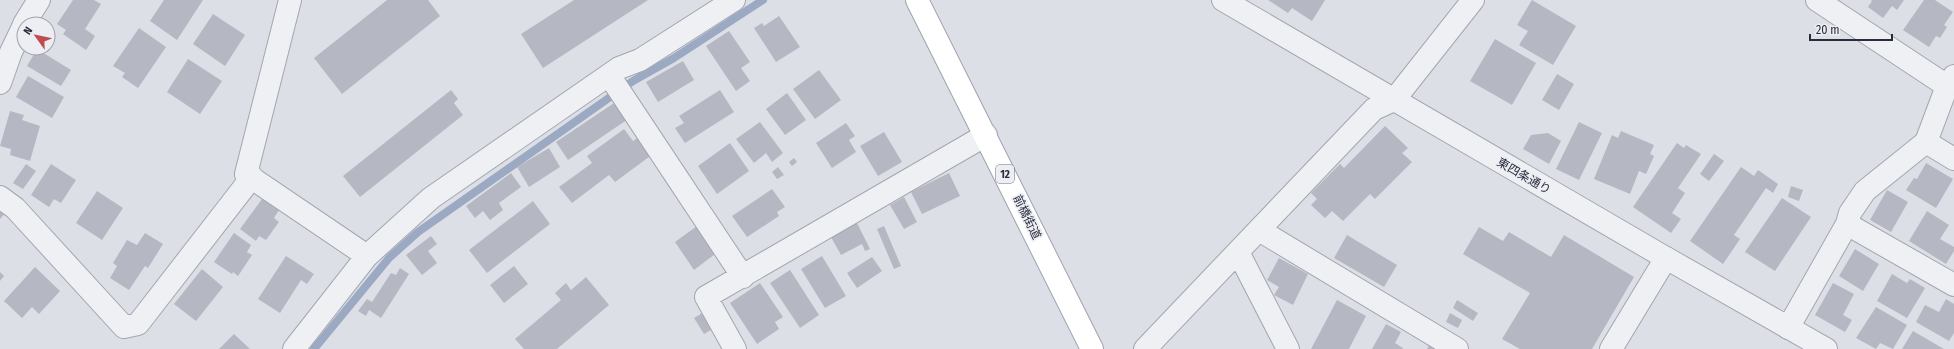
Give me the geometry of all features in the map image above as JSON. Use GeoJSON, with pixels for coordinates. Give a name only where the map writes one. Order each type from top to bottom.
{"type":"FeatureCollection","features":[{"type":"Feature","properties":{"kind":"main road","name":"前橋街道"},"geometry":{"type":"LineString","coordinates":[[917,0],[1092,349]]}},
{"type":"Feature","properties":{"kind":"street"},"geometry":{"type":"LineString","coordinates":[[29,16],[40,0]]}},
{"type":"Feature","properties":{"kind":"street"},"geometry":{"type":"LineString","coordinates":[[290,0],[246,174],[367,256]]}},
{"type":"Feature","properties":{"kind":"street"},"geometry":{"type":"LineString","coordinates":[[294,349],[367,256],[431,198],[619,68],[640,60],[734,0]]}},
{"type":"Feature","properties":{"kind":"street","name":"東四条通り"},"geometry":{"type":"LineString","coordinates":[[1223,0],[1666,258],[1826,349]]}},
{"type":"Feature","properties":{"kind":"street"},"geometry":{"type":"LineString","coordinates":[[1145,349],[1374,109],[1394,100],[1473,0]]}},
{"type":"Feature","properties":{"kind":"street"},"geometry":{"type":"LineString","coordinates":[[1788,328],[1846,224],[1850,213],[1865,191],[1926,142],[1951,81],[1852,23],[1817,0]]}},
{"type":"Feature","properties":{"kind":"street"},"geometry":{"type":"LineString","coordinates":[[1847,0],[1852,23]]}},
{"type":"Feature","properties":{"kind":"street"},"geometry":{"type":"LineString","coordinates":[[0,83],[16,41]]}},
{"type":"Feature","properties":{"kind":"street"},"geometry":{"type":"LineString","coordinates":[[609,75],[744,277]]}},
{"type":"Feature","properties":{"kind":"street"},"geometry":{"type":"LineString","coordinates":[[735,349],[706,297],[744,277],[986,135]]}},
{"type":"Feature","properties":{"kind":"street"},"geometry":{"type":"LineString","coordinates":[[1926,142],[1954,159]]}},
{"type":"Feature","properties":{"kind":"street"},"geometry":{"type":"LineString","coordinates":[[0,197],[15,208],[124,327],[138,324],[252,177]]}},
{"type":"Feature","properties":{"kind":"street"},"geometry":{"type":"LineString","coordinates":[[1846,224],[1954,285]]}},
{"type":"Feature","properties":{"kind":"street"},"geometry":{"type":"LineString","coordinates":[[1259,230],[1457,349]]}},
{"type":"Feature","properties":{"kind":"street"},"geometry":{"type":"LineString","coordinates":[[1238,252],[1288,349]]}},
{"type":"Feature","properties":{"kind":"street"},"geometry":{"type":"LineString","coordinates":[[1611,349],[1666,258]]}},
{"type":"Feature","properties":{"kind":"building"},"geometry":{"type":"Polygon","coordinates":[[[73,0],[94,0],[101,4],[85,29],[95,36],[86,50],[63,34],[66,30],[57,24],[73,0]]]}},
{"type":"Feature","properties":{"kind":"building"},"geometry":{"type":"Polygon","coordinates":[[[164,0],[203,0],[177,40],[150,21],[164,0]]]}},
{"type":"Feature","properties":{"kind":"building"},"geometry":{"type":"Polygon","coordinates":[[[387,0],[428,0],[440,16],[342,94],[314,58],[387,0]]]}},
{"type":"Feature","properties":{"kind":"building"},"geometry":{"type":"Polygon","coordinates":[[[574,0],[648,0],[543,68],[521,34],[574,0]]]}},
{"type":"Feature","properties":{"kind":"building"},"geometry":{"type":"Polygon","coordinates":[[[1268,0],[1325,0],[1312,21],[1292,8],[1288,13],[1268,0]]]}},
{"type":"Feature","properties":{"kind":"building"},"geometry":{"type":"Polygon","coordinates":[[[1532,0],[1576,26],[1553,65],[1519,45],[1528,31],[1517,25],[1532,0]]]}},
{"type":"Feature","properties":{"kind":"building"},"geometry":{"type":"Polygon","coordinates":[[[1871,0],[1904,0],[1897,10],[1892,6],[1883,18],[1868,7],[1872,1],[1871,0]]]}},
{"type":"Feature","properties":{"kind":"building"},"geometry":{"type":"Polygon","coordinates":[[[1924,0],[1935,0],[1953,12],[1944,25],[1947,27],[1940,38],[1936,36],[1929,47],[1903,30],[1924,0]]]}},
{"type":"Feature","properties":{"kind":"building"},"geometry":{"type":"Polygon","coordinates":[[[213,14],[245,35],[225,66],[193,44],[213,14]]]}},
{"type":"Feature","properties":{"kind":"building"},"geometry":{"type":"Polygon","coordinates":[[[779,16],[800,47],[776,62],[754,28],[762,23],[764,26],[779,16]]]}},
{"type":"Feature","properties":{"kind":"building"},"geometry":{"type":"Polygon","coordinates":[[[139,28],[166,47],[138,88],[122,77],[125,73],[113,66],[139,28]]]}},
{"type":"Feature","properties":{"kind":"building"},"geometry":{"type":"Polygon","coordinates":[[[729,31],[750,62],[741,68],[750,81],[736,91],[706,46],[729,31]]]}},
{"type":"Feature","properties":{"kind":"building"},"geometry":{"type":"Polygon","coordinates":[[[1495,39],[1536,63],[1512,105],[1470,81],[1495,39]]]}},
{"type":"Feature","properties":{"kind":"building"},"geometry":{"type":"Polygon","coordinates":[[[33,56],[48,56],[71,70],[61,86],[27,66],[33,56]]]}},
{"type":"Feature","properties":{"kind":"building"},"geometry":{"type":"Polygon","coordinates":[[[188,59],[222,81],[200,114],[167,92],[188,59]]]}},
{"type":"Feature","properties":{"kind":"building"},"geometry":{"type":"Polygon","coordinates":[[[683,61],[694,80],[658,102],[646,82],[683,61]]]}},
{"type":"Feature","properties":{"kind":"building"},"geometry":{"type":"Polygon","coordinates":[[[819,70],[841,100],[815,119],[793,89],[819,70]]]}},
{"type":"Feature","properties":{"kind":"building"},"geometry":{"type":"Polygon","coordinates":[[[1557,74],[1574,84],[1559,110],[1542,100],[1557,74]]]}},
{"type":"Feature","properties":{"kind":"building"},"geometry":{"type":"Polygon","coordinates":[[[28,76],[64,97],[52,118],[16,97],[28,76]]]}},
{"type":"Feature","properties":{"kind":"building"},"geometry":{"type":"Polygon","coordinates":[[[451,90],[458,99],[454,103],[463,115],[360,197],[343,176],[451,90]]]}},
{"type":"Feature","properties":{"kind":"building"},"geometry":{"type":"Polygon","coordinates":[[[720,90],[734,112],[685,143],[675,128],[684,123],[679,116],[720,90]]]}},
{"type":"Feature","properties":{"kind":"building"},"geometry":{"type":"Polygon","coordinates":[[[787,93],[806,120],[785,135],[766,109],[787,93]]]}},
{"type":"Feature","properties":{"kind":"building"},"geometry":{"type":"Polygon","coordinates":[[[620,99],[631,117],[568,160],[556,142],[620,99]]]}},
{"type":"Feature","properties":{"kind":"building"},"geometry":{"type":"Polygon","coordinates":[[[10,111],[24,115],[22,120],[40,126],[30,161],[10,155],[11,149],[0,146],[10,111]]]}},
{"type":"Feature","properties":{"kind":"building"},"geometry":{"type":"Polygon","coordinates":[[[760,122],[783,153],[772,162],[766,153],[754,163],[736,139],[760,122]]]}},
{"type":"Feature","properties":{"kind":"building"},"geometry":{"type":"Polygon","coordinates":[[[1579,122],[1602,133],[1579,180],[1556,169],[1579,122]]]}},
{"type":"Feature","properties":{"kind":"building"},"geometry":{"type":"Polygon","coordinates":[[[846,123],[855,136],[849,140],[856,152],[832,168],[816,143],[846,123]]]}},
{"type":"Feature","properties":{"kind":"building"},"geometry":{"type":"Polygon","coordinates":[[[1385,126],[1408,148],[1402,153],[1412,162],[1375,199],[1370,194],[1343,221],[1332,211],[1325,218],[1311,205],[1317,199],[1311,193],[1340,164],[1344,168],[1385,126]]]}},
{"type":"Feature","properties":{"kind":"building"},"geometry":{"type":"Polygon","coordinates":[[[624,129],[633,141],[640,136],[653,154],[615,182],[609,175],[572,203],[559,187],[592,163],[587,156],[624,129]]]}},
{"type":"Feature","properties":{"kind":"building"},"geometry":{"type":"Polygon","coordinates":[[[1621,131],[1654,145],[1650,154],[1654,156],[1646,174],[1639,171],[1630,194],[1594,179],[1612,135],[1618,138],[1621,131]]]}},
{"type":"Feature","properties":{"kind":"building"},"geometry":{"type":"Polygon","coordinates":[[[884,132],[902,162],[878,176],[860,146],[884,132]]]}},
{"type":"Feature","properties":{"kind":"building"},"geometry":{"type":"Polygon","coordinates":[[[1548,133],[1561,141],[1549,164],[1523,149],[1531,135],[1548,133]]]}},
{"type":"Feature","properties":{"kind":"building"},"geometry":{"type":"Polygon","coordinates":[[[730,143],[749,171],[717,194],[698,166],[730,143]]]}},
{"type":"Feature","properties":{"kind":"building"},"geometry":{"type":"Polygon","coordinates":[[[1677,143],[1684,148],[1686,145],[1701,154],[1678,188],[1685,193],[1672,213],[1681,219],[1671,233],[1633,207],[1677,143]]]}},
{"type":"Feature","properties":{"kind":"building"},"geometry":{"type":"Polygon","coordinates":[[[549,148],[560,167],[529,187],[517,167],[549,148]]]}},
{"type":"Feature","properties":{"kind":"building"},"geometry":{"type":"Polygon","coordinates":[[[1714,154],[1724,161],[1709,181],[1700,174],[1714,154]]]}},
{"type":"Feature","properties":{"kind":"building"},"geometry":{"type":"Polygon","coordinates":[[[794,158],[797,162],[792,166],[789,162],[794,158]]]}},
{"type":"Feature","properties":{"kind":"building"},"geometry":{"type":"Polygon","coordinates":[[[1926,163],[1953,179],[1936,208],[1906,190],[1914,178],[1917,179],[1926,163]]]}},
{"type":"Feature","properties":{"kind":"building"},"geometry":{"type":"Polygon","coordinates":[[[26,164],[36,171],[23,189],[13,183],[26,164]]]}},
{"type":"Feature","properties":{"kind":"building"},"geometry":{"type":"Polygon","coordinates":[[[51,164],[76,180],[61,203],[54,199],[49,207],[31,195],[51,164]]]}},
{"type":"Feature","properties":{"kind":"building"},"geometry":{"type":"Polygon","coordinates":[[[778,167],[784,175],[777,179],[772,172],[778,167]]]}},
{"type":"Feature","properties":{"kind":"building"},"geometry":{"type":"Polygon","coordinates":[[[1741,167],[1754,176],[1758,170],[1778,184],[1773,193],[1766,188],[1734,235],[1740,239],[1723,264],[1690,241],[1741,167]]]}},
{"type":"Feature","properties":{"kind":"building"},"geometry":{"type":"Polygon","coordinates":[[[511,173],[521,187],[499,203],[503,210],[490,220],[483,211],[475,218],[466,206],[511,173]]]}},
{"type":"Feature","properties":{"kind":"building"},"geometry":{"type":"Polygon","coordinates":[[[949,173],[960,196],[922,214],[911,192],[949,173]]]}},
{"type":"Feature","properties":{"kind":"building"},"geometry":{"type":"Polygon","coordinates":[[[1791,186],[1803,190],[1799,201],[1788,197],[1791,186]]]}},
{"type":"Feature","properties":{"kind":"building"},"geometry":{"type":"Polygon","coordinates":[[[772,189],[785,207],[777,212],[779,216],[747,237],[732,216],[772,189]]]}},
{"type":"Feature","properties":{"kind":"building"},"geometry":{"type":"Polygon","coordinates":[[[1887,190],[1908,202],[1891,232],[1870,220],[1887,190]]]}},
{"type":"Feature","properties":{"kind":"building"},"geometry":{"type":"Polygon","coordinates":[[[97,191],[123,208],[102,240],[76,223],[97,191]]]}},
{"type":"Feature","properties":{"kind":"building"},"geometry":{"type":"Polygon","coordinates":[[[904,197],[917,222],[904,229],[890,205],[904,197]]]}},
{"type":"Feature","properties":{"kind":"building"},"geometry":{"type":"Polygon","coordinates":[[[1782,198],[1811,217],[1775,271],[1745,252],[1782,198]]]}},
{"type":"Feature","properties":{"kind":"building"},"geometry":{"type":"Polygon","coordinates":[[[262,199],[279,210],[274,218],[279,222],[266,240],[259,236],[256,241],[240,229],[262,199]]]}},
{"type":"Feature","properties":{"kind":"building"},"geometry":{"type":"Polygon","coordinates":[[[0,201],[9,209],[0,219],[0,201]]]}},
{"type":"Feature","properties":{"kind":"building"},"geometry":{"type":"Polygon","coordinates":[[[533,201],[550,224],[487,273],[469,250],[533,201]]]}},
{"type":"Feature","properties":{"kind":"building"},"geometry":{"type":"Polygon","coordinates":[[[1927,211],[1949,225],[1940,239],[1954,247],[1954,251],[1946,264],[1909,241],[1927,211]]]}},
{"type":"Feature","properties":{"kind":"building"},"geometry":{"type":"Polygon","coordinates":[[[704,221],[723,248],[694,270],[675,242],[704,221]]]}},
{"type":"Feature","properties":{"kind":"building"},"geometry":{"type":"Polygon","coordinates":[[[857,223],[870,249],[865,251],[862,244],[841,255],[831,237],[857,223]]]}},
{"type":"Feature","properties":{"kind":"building"},"geometry":{"type":"Polygon","coordinates":[[[884,226],[901,266],[894,269],[877,229],[884,226]]]}},
{"type":"Feature","properties":{"kind":"building"},"geometry":{"type":"Polygon","coordinates":[[[1479,227],[1503,241],[1509,232],[1551,257],[1564,235],[1634,277],[1592,349],[1520,349],[1502,339],[1530,293],[1463,254],[1479,227]]]}},
{"type":"Feature","properties":{"kind":"building"},"geometry":{"type":"Polygon","coordinates":[[[145,233],[163,244],[148,268],[145,266],[129,290],[110,278],[117,266],[113,263],[127,240],[137,245],[145,233]]]}},
{"type":"Feature","properties":{"kind":"building"},"geometry":{"type":"Polygon","coordinates":[[[234,233],[251,245],[247,252],[252,255],[238,276],[233,272],[232,274],[214,262],[234,233]]]}},
{"type":"Feature","properties":{"kind":"building"},"geometry":{"type":"Polygon","coordinates":[[[1347,235],[1397,265],[1384,287],[1334,258],[1347,235]]]}},
{"type":"Feature","properties":{"kind":"building"},"geometry":{"type":"Polygon","coordinates":[[[431,236],[437,244],[428,251],[437,263],[422,275],[406,255],[431,236]]]}},
{"type":"Feature","properties":{"kind":"building"},"geometry":{"type":"Polygon","coordinates":[[[1855,249],[1879,264],[1863,291],[1839,276],[1855,249]]]}},
{"type":"Feature","properties":{"kind":"building"},"geometry":{"type":"Polygon","coordinates":[[[286,256],[314,274],[307,284],[301,280],[280,313],[258,299],[286,256]]]}},
{"type":"Feature","properties":{"kind":"building"},"geometry":{"type":"Polygon","coordinates":[[[822,256],[846,296],[825,308],[801,269],[822,256]]]}},
{"type":"Feature","properties":{"kind":"building"},"geometry":{"type":"Polygon","coordinates":[[[872,257],[882,271],[857,288],[847,273],[872,257]]]}},
{"type":"Feature","properties":{"kind":"building"},"geometry":{"type":"Polygon","coordinates":[[[1279,258],[1308,274],[1293,305],[1274,295],[1279,287],[1267,280],[1279,258]]]}},
{"type":"Feature","properties":{"kind":"building"},"geometry":{"type":"Polygon","coordinates":[[[514,266],[528,284],[504,303],[490,285],[514,266]]]}},
{"type":"Feature","properties":{"kind":"building"},"geometry":{"type":"Polygon","coordinates":[[[35,267],[60,291],[39,314],[32,307],[22,318],[4,301],[35,267]]]}},
{"type":"Feature","properties":{"kind":"building"},"geometry":{"type":"Polygon","coordinates":[[[400,268],[409,274],[381,318],[369,310],[366,316],[358,311],[367,299],[372,302],[391,273],[396,275],[400,268]]]}},
{"type":"Feature","properties":{"kind":"building"},"geometry":{"type":"Polygon","coordinates":[[[202,269],[223,287],[196,321],[174,304],[202,269]]]}},
{"type":"Feature","properties":{"kind":"building"},"geometry":{"type":"Polygon","coordinates":[[[790,270],[819,315],[800,328],[770,283],[790,270]]]}},
{"type":"Feature","properties":{"kind":"building"},"geometry":{"type":"Polygon","coordinates":[[[0,272],[4,276],[0,281],[0,272]]]}},
{"type":"Feature","properties":{"kind":"building"},"geometry":{"type":"Polygon","coordinates":[[[1892,274],[1907,283],[1910,279],[1925,288],[1907,318],[1877,301],[1892,274]]]}},
{"type":"Feature","properties":{"kind":"building"},"geometry":{"type":"Polygon","coordinates":[[[586,277],[609,305],[557,349],[524,349],[515,339],[561,300],[555,293],[566,283],[571,290],[586,277]]]}},
{"type":"Feature","properties":{"kind":"building"},"geometry":{"type":"Polygon","coordinates":[[[760,283],[783,317],[775,322],[779,329],[757,344],[730,303],[760,283]]]}},
{"type":"Feature","properties":{"kind":"building"},"geometry":{"type":"Polygon","coordinates":[[[1833,283],[1854,294],[1843,315],[1852,320],[1845,332],[1815,315],[1833,283]]]}},
{"type":"Feature","properties":{"kind":"building"},"geometry":{"type":"Polygon","coordinates":[[[1946,299],[1954,304],[1954,333],[1949,341],[1916,322],[1925,305],[1939,312],[1946,299]]]}},
{"type":"Feature","properties":{"kind":"building"},"geometry":{"type":"Polygon","coordinates":[[[1337,300],[1366,316],[1349,349],[1311,349],[1337,300]]]}},
{"type":"Feature","properties":{"kind":"building"},"geometry":{"type":"Polygon","coordinates":[[[1457,300],[1478,313],[1473,321],[1453,308],[1457,300]]]}},
{"type":"Feature","properties":{"kind":"building"},"geometry":{"type":"Polygon","coordinates":[[[1876,307],[1907,325],[1893,349],[1880,343],[1876,349],[1856,338],[1876,307]]]}},
{"type":"Feature","properties":{"kind":"building"},"geometry":{"type":"Polygon","coordinates":[[[709,309],[719,325],[704,334],[694,318],[709,309]]]}},
{"type":"Feature","properties":{"kind":"building"},"geometry":{"type":"Polygon","coordinates":[[[1450,313],[1462,320],[1458,328],[1446,322],[1450,313]]]}},
{"type":"Feature","properties":{"kind":"building"},"geometry":{"type":"Polygon","coordinates":[[[1386,324],[1401,332],[1395,343],[1403,348],[1402,349],[1372,349],[1386,324]]]}},
{"type":"Feature","properties":{"kind":"building"},"geometry":{"type":"Polygon","coordinates":[[[1913,331],[1944,349],[1902,349],[1913,331]]]}},
{"type":"Feature","properties":{"kind":"building"},"geometry":{"type":"Polygon","coordinates":[[[234,334],[250,349],[219,349],[234,334]]]}},
{"type":"Feature","properties":{"kind":"building"},"geometry":{"type":"Polygon","coordinates":[[[1430,343],[1440,349],[1427,349],[1430,343]]]}},
{"type":"Feature","properties":{"kind":"waterway"},"geometry":{"type":"LineString","coordinates":[[314,349],[389,258],[418,232],[633,81],[674,58],[763,0]]}}]}
